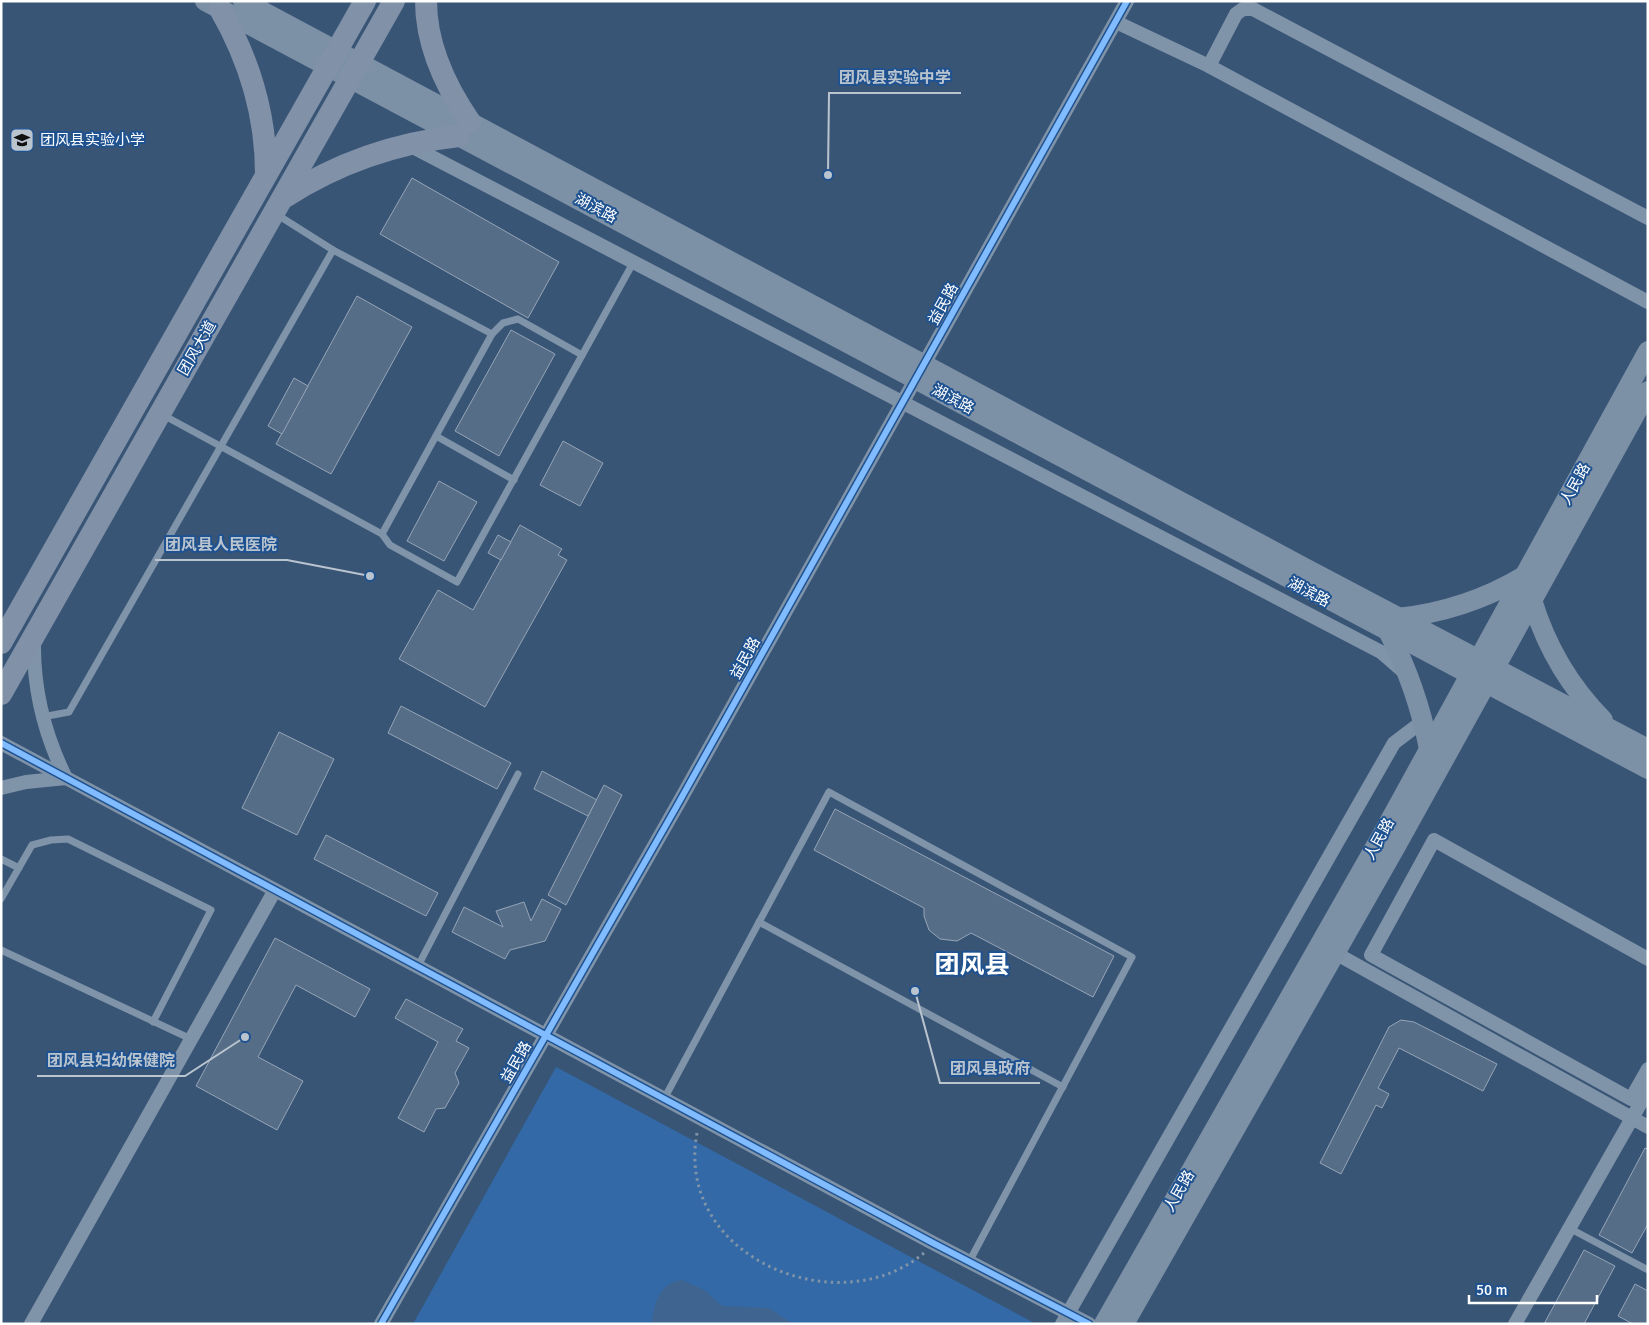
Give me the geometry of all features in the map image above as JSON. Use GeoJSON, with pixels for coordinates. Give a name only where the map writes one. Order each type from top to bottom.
{"type":"FeatureCollection","features":[{"type":"Feature","properties":{"kind":"main road","name":"团风大道"},"geometry":{"type":"LineString","coordinates":[[4,633],[365,1]]}},
{"type":"Feature","properties":{"kind":"main road","name":"团风大道"},"geometry":{"type":"LineString","coordinates":[[1,694],[394,1]]}},
{"type":"Feature","properties":{"kind":"main road"},"geometry":{"type":"LineString","coordinates":[[278,206],[339,167],[381,151],[464,129],[459,106],[442,71],[430,29],[426,1]]}},
{"type":"Feature","properties":{"kind":"main road"},"geometry":{"type":"LineString","coordinates":[[213,5],[241,48],[256,89],[264,131],[266,175]]}},
{"type":"Feature","properties":{"kind":"street","name":"湖滨路"},"geometry":{"type":"LineString","coordinates":[[243,1],[332,58],[1482,672],[1648,769]]}},
{"type":"Feature","properties":{"kind":"street","name":"益民路"},"geometry":{"type":"LineString","coordinates":[[381,1324],[902,404],[1127,1]]}},
{"type":"Feature","properties":{"kind":"street","name":"湖滨路"},"geometry":{"type":"LineString","coordinates":[[213,5],[332,58]]}},
{"type":"Feature","properties":{"kind":"street"},"geometry":{"type":"LineString","coordinates":[[1209,66],[1236,14],[1243,9],[1253,9],[1648,218]]}},
{"type":"Feature","properties":{"kind":"street"},"geometry":{"type":"LineString","coordinates":[[1116,22],[1209,66],[1648,302]]}},
{"type":"Feature","properties":{"kind":"street"},"geometry":{"type":"LineString","coordinates":[[407,144],[902,404],[1381,652],[1410,678]]}},
{"type":"Feature","properties":{"kind":"street","name":"人民路"},"geometry":{"type":"LineString","coordinates":[[1124,1324],[1335,954],[1482,672],[1524,576],[1648,351]]}},
{"type":"Feature","properties":{"kind":"street","name":"人民路"},"geometry":{"type":"LineString","coordinates":[[1104,1324],[1429,748],[1532,600],[1648,391]]}},
{"type":"Feature","properties":{"kind":"street"},"geometry":{"type":"LineString","coordinates":[[1429,748],[1424,721],[1393,626],[1467,604],[1487,596],[1524,576]]}},
{"type":"Feature","properties":{"kind":"street"},"geometry":{"type":"LineString","coordinates":[[1532,600],[1545,637],[1563,672],[1588,706],[1619,734]]}},
{"type":"Feature","properties":{"kind":"street"},"geometry":{"type":"LineString","coordinates":[[34,636],[35,677],[42,717],[54,752],[66,778]]}},
{"type":"Feature","properties":{"kind":"street","name":"湖滨路"},"geometry":{"type":"LineString","coordinates":[[1482,672],[1648,749]]}},
{"type":"Feature","properties":{"kind":"street"},"geometry":{"type":"LineString","coordinates":[[1065,1318],[1394,743],[1424,721]]}},
{"type":"Feature","properties":{"kind":"street"},"geometry":{"type":"LineString","coordinates":[[1,743],[969,1262],[1065,1318],[1088,1324]]}},
{"type":"Feature","properties":{"kind":"street"},"geometry":{"type":"LineString","coordinates":[[1,788],[26,782],[66,778]]}},
{"type":"Feature","properties":{"kind":"street"},"geometry":{"type":"LineString","coordinates":[[1648,959],[1434,840],[1371,955],[1631,1099],[1648,1069]]}},
{"type":"Feature","properties":{"kind":"street"},"geometry":{"type":"LineString","coordinates":[[31,1324],[275,890]]}},
{"type":"Feature","properties":{"kind":"street"},"geometry":{"type":"LineString","coordinates":[[1335,954],[1648,1127]]}},
{"type":"Feature","properties":{"kind":"street"},"geometry":{"type":"LineString","coordinates":[[1515,1324],[1648,1090]]}},
{"type":"Feature","properties":{"kind":"lane"},"geometry":{"type":"LineString","coordinates":[[278,206],[333,250],[492,334]]}},
{"type":"Feature","properties":{"kind":"lane"},"geometry":{"type":"LineString","coordinates":[[42,717],[69,712],[333,250]]}},
{"type":"Feature","properties":{"kind":"lane"},"geometry":{"type":"LineString","coordinates":[[160,413],[382,534],[390,545],[458,582],[633,263]]}},
{"type":"Feature","properties":{"kind":"lane"},"geometry":{"type":"LineString","coordinates":[[382,534],[492,334],[503,323],[518,319],[582,355]]}},
{"type":"Feature","properties":{"kind":"lane"},"geometry":{"type":"LineString","coordinates":[[436,436],[514,480]]}},
{"type":"Feature","properties":{"kind":"lane"},"geometry":{"type":"LineString","coordinates":[[418,966],[518,774]]}},
{"type":"Feature","properties":{"kind":"lane"},"geometry":{"type":"LineString","coordinates":[[664,1099],[829,792],[1132,957],[969,1262]]}},
{"type":"Feature","properties":{"kind":"lane"},"geometry":{"type":"LineString","coordinates":[[1,899],[32,845],[51,840],[68,839],[212,910],[153,1022]]}},
{"type":"Feature","properties":{"kind":"lane"},"geometry":{"type":"LineString","coordinates":[[1,859],[19,868]]}},
{"type":"Feature","properties":{"kind":"lane"},"geometry":{"type":"LineString","coordinates":[[759,922],[1063,1087]]}},
{"type":"Feature","properties":{"kind":"lane"},"geometry":{"type":"LineString","coordinates":[[1,950],[191,1039]]}},
{"type":"Feature","properties":{"kind":"lane"},"geometry":{"type":"LineString","coordinates":[[1570,1228],[1648,1270]]}},
{"type":"Feature","properties":{"kind":"path"},"geometry":{"type":"LineString","coordinates":[[701,1118],[694,1158],[698,1186],[712,1220],[737,1252]]}},
{"type":"Feature","properties":{"kind":"path"},"geometry":{"type":"LineString","coordinates":[[890,1278],[921,1257],[933,1243]]}},
{"type":"Feature","properties":{"kind":"shaded area"},"geometry":{"type":"Polygon","coordinates":[[[556,1067],[1036,1324],[413,1324],[556,1067]]]}},
{"type":"Feature","properties":{"kind":"shaded area"},"geometry":{"type":"Polygon","coordinates":[[[682,1280],[704,1290],[722,1306],[769,1308],[793,1324],[652,1324],[656,1302],[663,1290],[668,1285],[682,1280]]]}},
{"type":"Feature","properties":{"kind":"building"},"geometry":{"type":"Polygon","coordinates":[[[412,178],[559,262],[528,318],[380,234],[412,178]]]}},
{"type":"Feature","properties":{"kind":"building"},"geometry":{"type":"Polygon","coordinates":[[[357,296],[412,327],[331,474],[276,444],[357,296]]]}},
{"type":"Feature","properties":{"kind":"building"},"geometry":{"type":"Polygon","coordinates":[[[511,330],[555,354],[499,456],[455,431],[511,330]]]}},
{"type":"Feature","properties":{"kind":"building"},"geometry":{"type":"Polygon","coordinates":[[[294,378],[308,386],[282,434],[268,426],[294,378]]]}},
{"type":"Feature","properties":{"kind":"building"},"geometry":{"type":"Polygon","coordinates":[[[563,441],[603,463],[580,506],[540,485],[563,441]]]}},
{"type":"Feature","properties":{"kind":"building"},"geometry":{"type":"Polygon","coordinates":[[[439,481],[477,502],[444,561],[407,541],[439,481]]]}},
{"type":"Feature","properties":{"kind":"building"},"geometry":{"type":"Polygon","coordinates":[[[520,525],[562,549],[558,555],[567,560],[485,707],[399,659],[438,590],[473,610],[520,525]]]}},
{"type":"Feature","properties":{"kind":"building"},"geometry":{"type":"Polygon","coordinates":[[[498,535],[511,542],[501,560],[488,553],[498,535]]]}},
{"type":"Feature","properties":{"kind":"building"},"geometry":{"type":"Polygon","coordinates":[[[401,706],[511,763],[497,789],[388,733],[401,706]]]}},
{"type":"Feature","properties":{"kind":"building"},"geometry":{"type":"Polygon","coordinates":[[[279,732],[334,759],[297,835],[242,808],[279,732]]]}},
{"type":"Feature","properties":{"kind":"building"},"geometry":{"type":"Polygon","coordinates":[[[542,771],[597,800],[588,816],[534,789],[542,771]]]}},
{"type":"Feature","properties":{"kind":"building"},"geometry":{"type":"Polygon","coordinates":[[[604,785],[622,795],[566,905],[548,895],[604,785]]]}},
{"type":"Feature","properties":{"kind":"building"},"geometry":{"type":"Polygon","coordinates":[[[835,809],[1114,956],[1093,997],[971,933],[957,941],[940,939],[929,930],[924,916],[924,908],[814,850],[835,809]]]}},
{"type":"Feature","properties":{"kind":"building"},"geometry":{"type":"Polygon","coordinates":[[[326,835],[438,893],[426,916],[314,859],[326,835]]]}},
{"type":"Feature","properties":{"kind":"building"},"geometry":{"type":"Polygon","coordinates":[[[542,899],[561,909],[545,941],[510,950],[505,959],[452,932],[464,907],[503,927],[496,911],[524,902],[531,921],[542,899]]]}},
{"type":"Feature","properties":{"kind":"building"},"geometry":{"type":"Polygon","coordinates":[[[275,938],[370,989],[355,1017],[296,985],[258,1057],[303,1081],[277,1130],[196,1086],[275,938]]]}},
{"type":"Feature","properties":{"kind":"building"},"geometry":{"type":"Polygon","coordinates":[[[406,999],[463,1029],[456,1041],[469,1048],[455,1073],[459,1083],[445,1108],[436,1109],[424,1132],[398,1118],[438,1042],[395,1018],[406,999]]]}},
{"type":"Feature","properties":{"kind":"building"},"geometry":{"type":"Polygon","coordinates":[[[1401,1020],[1414,1022],[1497,1064],[1483,1091],[1399,1048],[1378,1088],[1389,1094],[1382,1108],[1376,1105],[1341,1174],[1320,1163],[1389,1027],[1401,1020]]]}},
{"type":"Feature","properties":{"kind":"building"},"geometry":{"type":"Polygon","coordinates":[[[1645,1148],[1648,1149],[1648,1224],[1632,1253],[1599,1235],[1645,1148]]]}},
{"type":"Feature","properties":{"kind":"building"},"geometry":{"type":"Polygon","coordinates":[[[1584,1250],[1615,1266],[1584,1324],[1544,1324],[1584,1250]]]}},
{"type":"Feature","properties":{"kind":"building"},"geometry":{"type":"Polygon","coordinates":[[[1635,1284],[1648,1291],[1648,1324],[1633,1324],[1618,1316],[1635,1284]]]}},
{"type":"Feature","properties":{"kind":"cycle path"},"geometry":{"type":"LineString","coordinates":[[381,1324],[678,804],[1127,1]]}},
{"type":"Feature","properties":{"kind":"cycle path"},"geometry":{"type":"LineString","coordinates":[[1,743],[933,1243],[1089,1324]]}},
{"type":"Feature","properties":{"kind":"place","name":"团风县实验小学"},"geometry":{"type":"Point","coordinates":[22,140]}},
{"type":"Feature","properties":{"kind":"place","name":"团风县实验中学"},"geometry":{"type":"Point","coordinates":[828,175]}},
{"type":"Feature","properties":{"kind":"place","name":"团风县人民医院"},"geometry":{"type":"Point","coordinates":[370,576]}},
{"type":"Feature","properties":{"kind":"place","name":"团风县政府"},"geometry":{"type":"Point","coordinates":[915,991]}},
{"type":"Feature","properties":{"kind":"place","name":"团风县妇幼保健院"},"geometry":{"type":"Point","coordinates":[245,1037]}},
{"type":"Feature","properties":{"kind":"district","name":"团风县"},"geometry":{"type":"Point","coordinates":[972,964]}}]}
